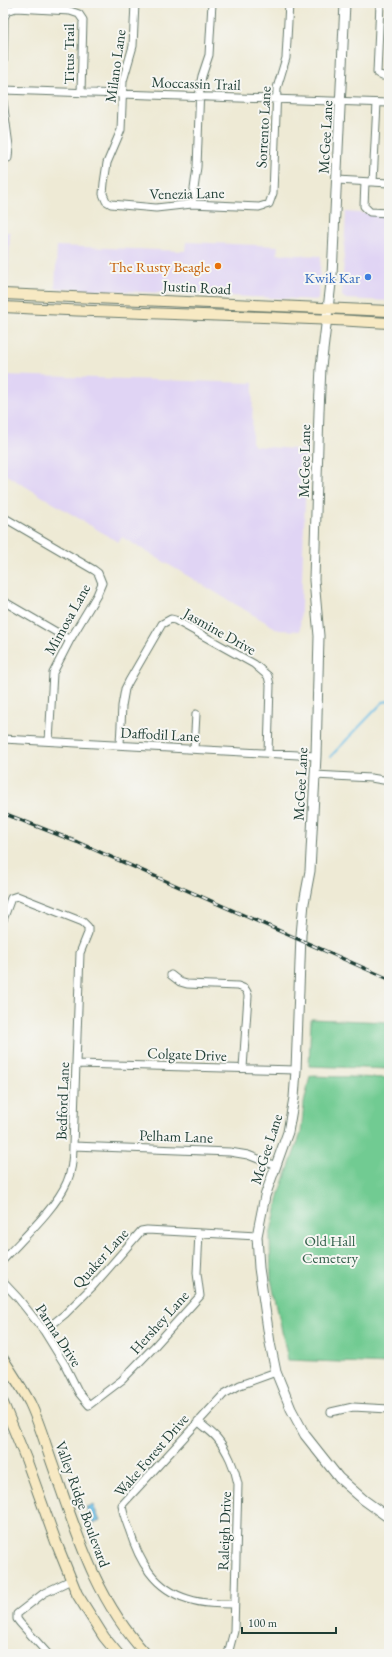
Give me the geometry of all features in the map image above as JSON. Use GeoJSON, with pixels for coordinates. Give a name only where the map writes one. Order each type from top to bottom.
{"type":"FeatureCollection","features":[{"type":"Feature","properties":{"kind":"main road","name":"Justin Road"},"geometry":{"type":"LineString","coordinates":[[3,294],[389,311]]}},
{"type":"Feature","properties":{"kind":"main road"},"geometry":{"type":"LineString","coordinates":[[148,300],[148,314]]}},
{"type":"Feature","properties":{"kind":"main road","name":"Justin Road"},"geometry":{"type":"LineString","coordinates":[[3,307],[148,314],[327,319],[389,323]]}},
{"type":"Feature","properties":{"kind":"main road","name":"Valley Ridge Boulevard"},"geometry":{"type":"LineString","coordinates":[[3,1359],[32,1408],[79,1540],[95,1580],[104,1597],[128,1633],[146,1654]]}},
{"type":"Feature","properties":{"kind":"main road"},"geometry":{"type":"LineString","coordinates":[[3,1403],[26,1459],[77,1594],[104,1636],[118,1654]]}},
{"type":"Feature","properties":{"kind":"street","name":"Milano Lane"},"geometry":{"type":"LineString","coordinates":[[106,201],[103,194],[107,163],[121,130],[124,73],[133,46],[135,3]]}},
{"type":"Feature","properties":{"kind":"street"},"geometry":{"type":"LineString","coordinates":[[192,204],[197,167],[199,96],[202,76],[209,55],[212,3]]}},
{"type":"Feature","properties":{"kind":"street","name":"Sorrento Lane"},"geometry":{"type":"LineString","coordinates":[[269,204],[273,193],[276,99],[279,79],[286,58],[289,3]]}},
{"type":"Feature","properties":{"kind":"street","name":"McGee Lane"},"geometry":{"type":"LineString","coordinates":[[345,3],[332,275],[321,367],[315,566],[319,636],[316,756],[310,871],[304,903],[301,936],[296,1070],[292,1116],[286,1139],[265,1196],[257,1236],[259,1268],[270,1343],[276,1372],[291,1408],[305,1435],[343,1482],[364,1500],[387,1513]]}},
{"type":"Feature","properties":{"kind":"street"},"geometry":{"type":"LineString","coordinates":[[380,3],[377,73],[382,76],[389,76]]}},
{"type":"Feature","properties":{"kind":"street","name":"Titus Trail"},"geometry":{"type":"LineString","coordinates":[[3,87],[4,18],[7,11],[16,8],[70,11],[77,12],[81,16],[83,25],[81,92]]}},
{"type":"Feature","properties":{"kind":"street","name":"Moccassin Trail"},"geometry":{"type":"LineString","coordinates":[[3,90],[389,103]]}},
{"type":"Feature","properties":{"kind":"street"},"geometry":{"type":"LineString","coordinates":[[3,101],[9,146],[8,158]]}},
{"type":"Feature","properties":{"kind":"street"},"geometry":{"type":"LineString","coordinates":[[377,103],[369,182],[364,206],[370,212],[389,213]]}},
{"type":"Feature","properties":{"kind":"street"},"geometry":{"type":"LineString","coordinates":[[337,180],[389,183]]}},
{"type":"Feature","properties":{"kind":"street","name":"Venezia Lane"},"geometry":{"type":"LineString","coordinates":[[106,201],[111,204],[122,206],[156,208],[192,204],[259,207],[269,204]]}},
{"type":"Feature","properties":{"kind":"street","name":"Mimosa Lane"},"geometry":{"type":"LineString","coordinates":[[3,517],[94,570],[100,577],[102,583],[97,595],[70,640],[53,673],[49,741]]}},
{"type":"Feature","properties":{"kind":"street"},"geometry":{"type":"LineString","coordinates":[[3,601],[70,640]]}},
{"type":"Feature","properties":{"kind":"street","name":"Jasmine Drive"},"geometry":{"type":"LineString","coordinates":[[120,744],[122,706],[127,685],[162,624],[171,619],[254,664],[268,676],[270,686],[268,753]]}},
{"type":"Feature","properties":{"kind":"street"},"geometry":{"type":"LineString","coordinates":[[194,749],[196,714]]}},
{"type":"Feature","properties":{"kind":"street","name":"Daffodil Lane"},"geometry":{"type":"LineString","coordinates":[[3,739],[120,744],[316,756]]}},
{"type":"Feature","properties":{"kind":"street"},"geometry":{"type":"LineString","coordinates":[[315,775],[389,780]]}},
{"type":"Feature","properties":{"kind":"street","name":"Bedford Lane"},"geometry":{"type":"LineString","coordinates":[[3,920],[11,898],[17,896],[83,922],[88,927],[88,933],[80,953],[74,1146],[71,1170],[63,1191],[49,1209],[3,1260]]}},
{"type":"Feature","properties":{"kind":"street"},"geometry":{"type":"LineString","coordinates":[[171,974],[180,982],[187,984],[238,986],[246,990],[248,996],[244,1068]]}},
{"type":"Feature","properties":{"kind":"street","name":"Colgate Drive"},"geometry":{"type":"LineString","coordinates":[[76,1064],[296,1070]]}},
{"type":"Feature","properties":{"kind":"street","name":"Pelham Lane"},"geometry":{"type":"LineString","coordinates":[[74,1146],[230,1152],[248,1155],[276,1166]]}},
{"type":"Feature","properties":{"kind":"street","name":"Quaker Lane"},"geometry":{"type":"LineString","coordinates":[[44,1331],[65,1314],[93,1286],[141,1231],[147,1230],[257,1236]]}},
{"type":"Feature","properties":{"kind":"street","name":"Hershey Lane"},"geometry":{"type":"LineString","coordinates":[[89,1405],[122,1380],[154,1348],[200,1296],[197,1273],[199,1233]]}},
{"type":"Feature","properties":{"kind":"street","name":"Parma Drive"},"geometry":{"type":"LineString","coordinates":[[3,1282],[18,1298],[44,1331],[65,1365],[79,1393],[89,1405]]}},
{"type":"Feature","properties":{"kind":"street","name":"Wake Forest Drive"},"geometry":{"type":"LineString","coordinates":[[234,1604],[210,1603],[187,1599],[175,1594],[157,1581],[145,1568],[138,1554],[122,1506],[219,1398],[228,1390],[276,1372]]}},
{"type":"Feature","properties":{"kind":"street"},"geometry":{"type":"LineString","coordinates":[[332,1412],[343,1408],[353,1407],[389,1409]]}},
{"type":"Feature","properties":{"kind":"street","name":"Raleigh Drive"},"geometry":{"type":"LineString","coordinates":[[198,1421],[217,1438],[225,1449],[237,1477],[238,1484],[234,1631],[228,1654]]}},
{"type":"Feature","properties":{"kind":"street"},"geometry":{"type":"LineString","coordinates":[[48,1654],[20,1623],[17,1619],[17,1614],[44,1593],[71,1580]]}},
{"type":"Feature","properties":{"kind":"shaded area"},"geometry":{"type":"Polygon","coordinates":[[[346,212],[389,215],[389,301],[346,299],[342,296],[346,212]]]}},
{"type":"Feature","properties":{"kind":"shaded area"},"geometry":{"type":"Polygon","coordinates":[[[3,232],[10,232],[8,285],[3,284],[3,232]]]}},
{"type":"Feature","properties":{"kind":"shaded area"},"geometry":{"type":"Polygon","coordinates":[[[186,242],[278,246],[277,254],[321,256],[318,300],[55,288],[57,246],[185,251],[186,242]]]}},
{"type":"Feature","properties":{"kind":"shaded area"},"geometry":{"type":"Polygon","coordinates":[[[3,375],[253,383],[252,442],[255,446],[307,450],[300,631],[279,630],[122,537],[118,542],[3,473],[3,375]]]}},
{"type":"Feature","properties":{"kind":"green space"},"geometry":{"type":"Polygon","coordinates":[[[311,1019],[389,1022],[389,1069],[309,1066],[311,1019]]]}},
{"type":"Feature","properties":{"kind":"green space","name":"Old Hall Cemetery"},"geometry":{"type":"Polygon","coordinates":[[[310,1076],[389,1078],[389,1364],[288,1360],[271,1279],[270,1236],[280,1192],[301,1133],[304,1103],[310,1076]]]}},
{"type":"Feature","properties":{"kind":"water"},"geometry":{"type":"Polygon","coordinates":[[[93,1505],[100,1521],[93,1524],[86,1507],[93,1505]]]}},
{"type":"Feature","properties":{"kind":"waterway"},"geometry":{"type":"LineString","coordinates":[[331,756],[383,702],[389,701]]}},
{"type":"Feature","properties":{"kind":"railway"},"geometry":{"type":"LineString","coordinates":[[3,813],[77,842],[389,979]]}},
{"type":"Feature","properties":{"kind":"place","name":"The Rusty Beagle"},"geometry":{"type":"Point","coordinates":[218,266]}},
{"type":"Feature","properties":{"kind":"place","name":"Kwik Kar"},"geometry":{"type":"Point","coordinates":[368,277]}}]}
